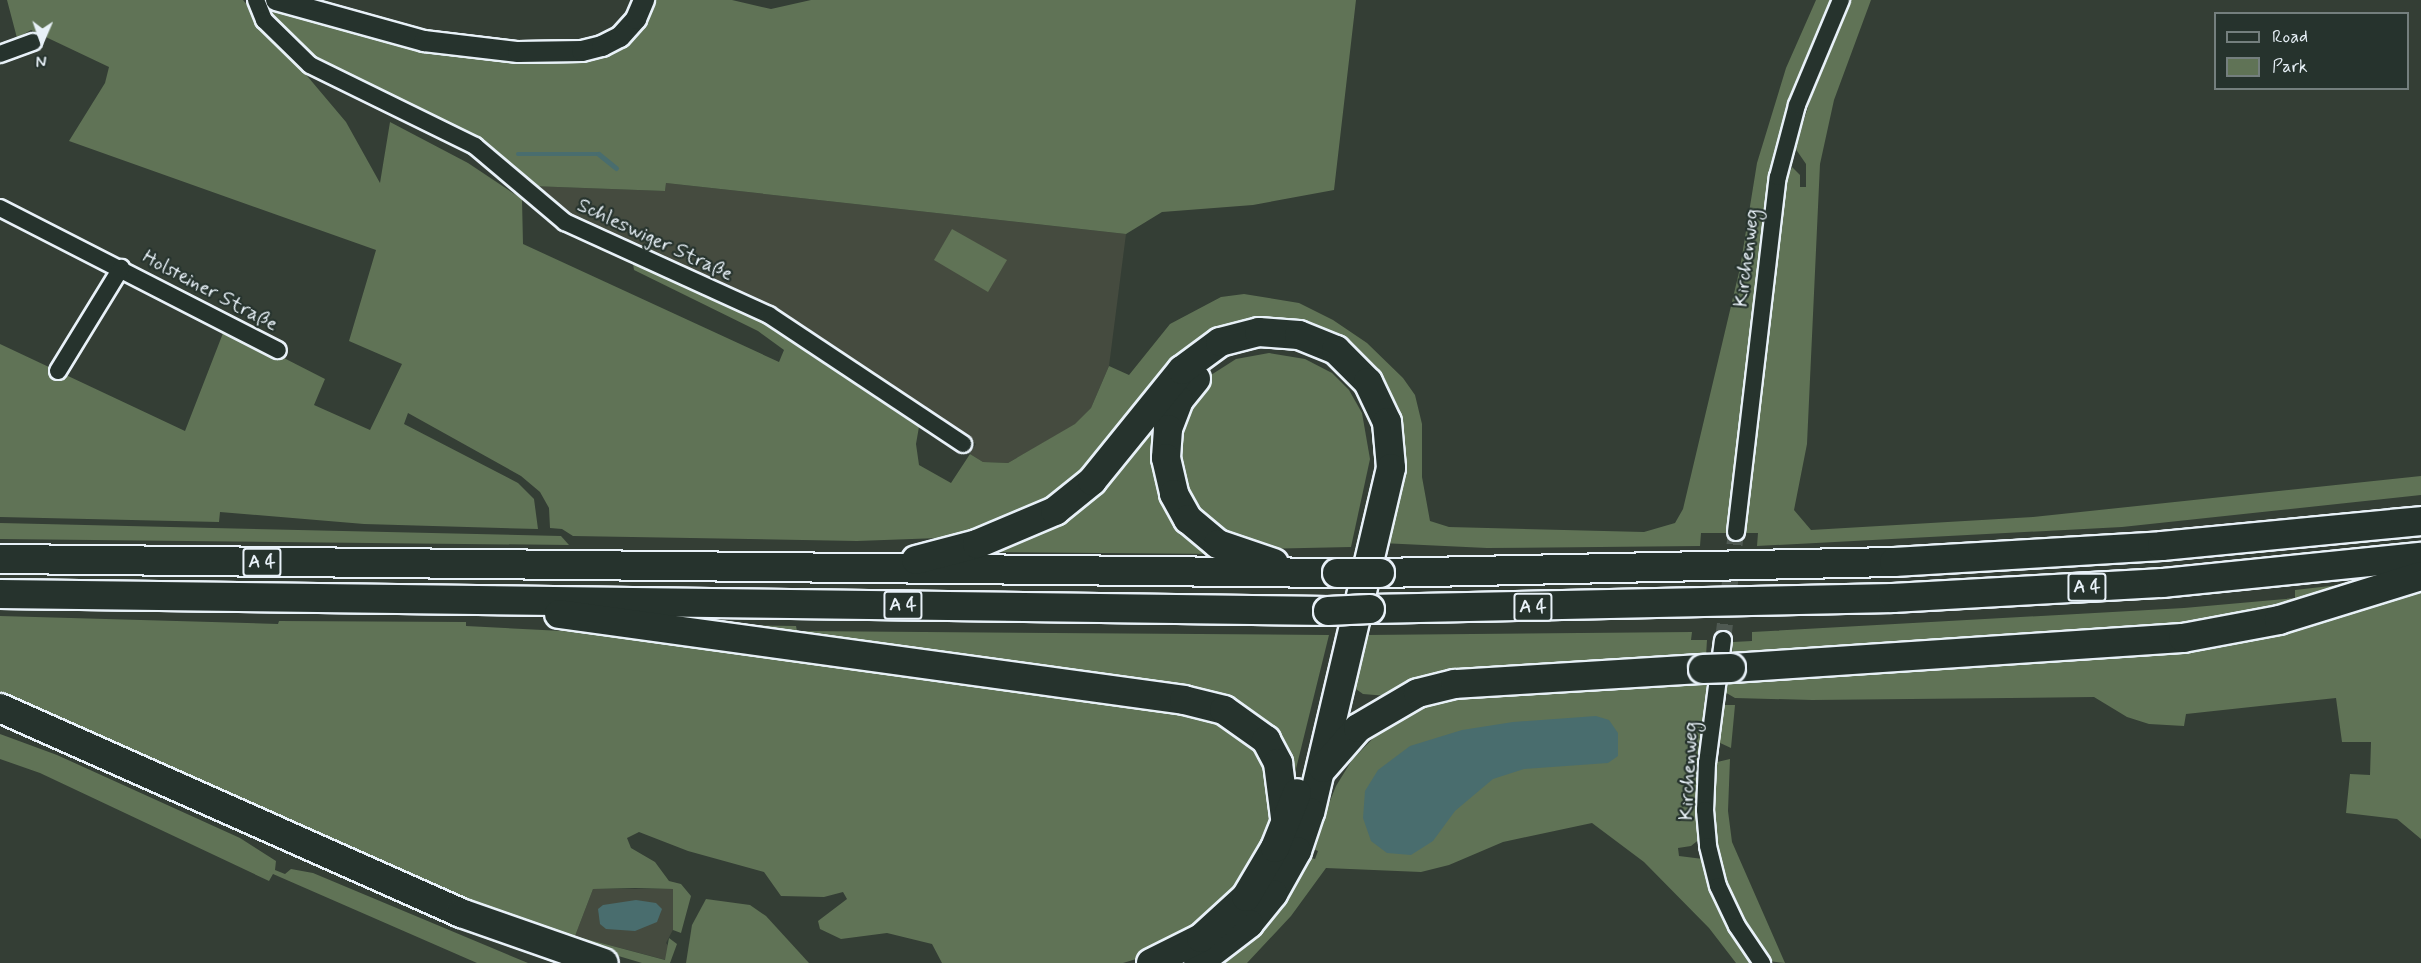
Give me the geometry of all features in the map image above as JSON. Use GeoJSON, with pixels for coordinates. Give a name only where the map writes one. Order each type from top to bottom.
{"type":"FeatureCollection","features":[{"type":"Feature","properties":{"kind":"highway","name":"A 4"},"geometry":{"type":"LineString","coordinates":[[882,570],[977,544],[1055,511],[1092,481],[1195,357],[1220,342],[1258,332],[1299,335],[1336,350],[1358,368],[1376,393],[1390,437],[1391,468],[1320,772]]}},
{"type":"Feature","properties":{"kind":"highway"},"geometry":{"type":"LineString","coordinates":[[1151,963],[1201,938],[1234,911],[1262,875],[1299,788],[1373,481],[1375,439],[1361,398],[1324,361],[1286,348],[1236,354],[1199,375],[1179,400],[1166,444],[1173,494],[1188,519],[1218,544],[1305,573]]}},
{"type":"Feature","properties":{"kind":"highway","name":"A 4"},"geometry":{"type":"LineString","coordinates":[[0,559],[882,570],[1380,573],[1893,562],[2162,546],[2421,521]]}},
{"type":"Feature","properties":{"kind":"highway","name":"A 4"},"geometry":{"type":"LineString","coordinates":[[0,594],[1328,610],[1893,598],[2163,583],[2421,557]]}},
{"type":"Feature","properties":{"kind":"highway"},"geometry":{"type":"LineString","coordinates":[[1198,963],[1249,924],[1273,894],[1297,851],[1320,772],[1358,728],[1418,693],[1455,684],[2183,638],[2279,620],[2421,576]]}},
{"type":"Feature","properties":{"kind":"highway"},"geometry":{"type":"LineString","coordinates":[[478,600],[595,621],[1172,698],[1214,708],[1247,723],[1266,740],[1278,763],[1285,823]]}},
{"type":"Feature","properties":{"kind":"highway"},"geometry":{"type":"LineString","coordinates":[[0,708],[461,913],[604,963]]}},
{"type":"Feature","properties":{"kind":"highway"},"geometry":{"type":"LineString","coordinates":[[0,725],[394,900],[555,963]]}},
{"type":"Feature","properties":{"kind":"street","name":"Schleswiger Straße"},"geometry":{"type":"LineString","coordinates":[[256,0],[264,20],[310,65],[475,146],[566,222],[769,315],[963,444]]}},
{"type":"Feature","properties":{"kind":"street"},"geometry":{"type":"LineString","coordinates":[[276,0],[367,28],[424,41],[528,52],[582,51],[602,46],[620,37],[636,19],[644,0]]}},
{"type":"Feature","properties":{"kind":"street","name":"Kirchenweg"},"geometry":{"type":"LineString","coordinates":[[1736,532],[1779,177],[1797,105],[1841,0]]}},
{"type":"Feature","properties":{"kind":"street"},"geometry":{"type":"LineString","coordinates":[[0,54],[33,42]]}},
{"type":"Feature","properties":{"kind":"street","name":"Holsteiner Straße"},"geometry":{"type":"LineString","coordinates":[[0,208],[278,350]]}},
{"type":"Feature","properties":{"kind":"street","name":"Holsteiner Straße"},"geometry":{"type":"LineString","coordinates":[[58,371],[121,268]]}},
{"type":"Feature","properties":{"kind":"street","name":"Kirchenweg"},"geometry":{"type":"LineString","coordinates":[[1723,640],[1707,762],[1705,810],[1708,846],[1718,886],[1737,926],[1762,963]]}},
{"type":"Feature","properties":{"kind":"shaded area"},"geometry":{"type":"Polygon","coordinates":[[[666,183],[1126,234],[1109,366],[1091,408],[1076,424],[1008,463],[983,462],[970,454],[976,444],[773,307],[568,218],[531,186],[665,191],[666,183]]]}},
{"type":"Feature","properties":{"kind":"shaded area"},"geometry":{"type":"Polygon","coordinates":[[[593,889],[673,889],[676,924],[666,943],[670,948],[666,960],[575,936],[593,889]]]}},
{"type":"Feature","properties":{"kind":"green space"},"geometry":{"type":"Polygon","coordinates":[[[7,0],[243,0],[346,122],[380,183],[390,122],[468,163],[522,199],[523,244],[779,362],[784,350],[758,331],[634,270],[632,258],[762,317],[920,421],[916,444],[919,465],[951,483],[970,454],[983,462],[1008,463],[1075,424],[1091,408],[1109,366],[1129,375],[1170,324],[1221,297],[1244,294],[1299,303],[1333,320],[1367,343],[1403,378],[1415,395],[1422,424],[1422,477],[1430,521],[1449,527],[1644,532],[1675,523],[1683,509],[1740,268],[1757,163],[1786,68],[1816,0],[1833,0],[1793,98],[1728,533],[1701,533],[1700,546],[1487,548],[1381,543],[1376,380],[1241,320],[1201,338],[1173,360],[1085,471],[1052,496],[1024,512],[965,533],[939,538],[857,541],[573,536],[562,529],[550,528],[549,508],[540,492],[521,476],[408,413],[404,424],[518,483],[534,499],[538,529],[364,524],[220,512],[219,522],[0,517],[0,344],[185,431],[225,328],[325,379],[314,405],[370,430],[402,364],[349,341],[376,250],[69,141],[105,83],[109,67],[31,30],[17,38],[7,0]]]}},
{"type":"Feature","properties":{"kind":"green space"},"geometry":{"type":"Polygon","coordinates":[[[655,0],[732,0],[771,9],[811,0],[1356,0],[1334,190],[1253,205],[1162,212],[1126,234],[666,183],[665,191],[531,186],[475,136],[314,57],[270,17],[275,8],[424,50],[486,60],[555,62],[597,58],[631,42],[655,0]]]}},
{"type":"Feature","properties":{"kind":"green space"},"geometry":{"type":"Polygon","coordinates":[[[1848,0],[1871,0],[1834,100],[1820,164],[1807,444],[1794,510],[1811,530],[2033,517],[2421,476],[2421,495],[2122,527],[1757,546],[1758,533],[1743,533],[1786,182],[1792,167],[1800,175],[1800,187],[1806,187],[1806,164],[1795,148],[1824,57],[1848,0]]]}},
{"type":"Feature","properties":{"kind":"green space"},"geometry":{"type":"Polygon","coordinates":[[[952,229],[1007,260],[988,292],[934,260],[952,229]]]}},
{"type":"Feature","properties":{"kind":"green space"},"geometry":{"type":"Polygon","coordinates":[[[1269,353],[1305,359],[1332,373],[1349,390],[1362,413],[1370,459],[1351,547],[1253,549],[1194,516],[1172,445],[1200,382],[1236,359],[1269,353]]]}},
{"type":"Feature","properties":{"kind":"green space"},"geometry":{"type":"Polygon","coordinates":[[[1173,394],[1161,444],[1224,554],[980,552],[1014,538],[1173,394]]]}},
{"type":"Feature","properties":{"kind":"green space"},"geometry":{"type":"Polygon","coordinates":[[[0,523],[561,536],[569,545],[0,539],[0,523]]]}},
{"type":"Feature","properties":{"kind":"green space"},"geometry":{"type":"Polygon","coordinates":[[[2421,584],[2421,839],[2397,819],[2346,813],[2350,774],[2370,775],[2371,742],[2342,742],[2336,698],[2186,714],[2184,726],[2149,724],[2127,717],[2094,697],[1812,700],[1735,698],[1723,691],[1726,680],[1991,662],[2421,584]]]}},
{"type":"Feature","properties":{"kind":"green space"},"geometry":{"type":"Polygon","coordinates":[[[2339,585],[2340,588],[2257,613],[2196,624],[1732,655],[1733,642],[1752,641],[1752,632],[2184,608],[2295,598],[2295,590],[2339,585]]]}},
{"type":"Feature","properties":{"kind":"green space"},"geometry":{"type":"Polygon","coordinates":[[[0,616],[278,624],[279,621],[466,622],[466,626],[602,633],[1200,709],[1243,726],[1279,788],[1266,848],[1215,918],[1143,957],[1123,963],[942,963],[932,944],[887,933],[841,939],[820,929],[818,921],[847,899],[843,892],[824,897],[781,896],[764,872],[688,851],[639,832],[627,838],[631,848],[655,862],[669,881],[681,884],[691,896],[681,933],[673,930],[673,889],[593,889],[575,936],[665,960],[669,938],[677,944],[670,963],[642,963],[541,933],[0,699],[0,616]]]}},
{"type":"Feature","properties":{"kind":"green space"},"geometry":{"type":"Polygon","coordinates":[[[684,624],[796,626],[797,631],[1329,635],[1293,781],[1260,725],[684,624]]]}},
{"type":"Feature","properties":{"kind":"green space"},"geometry":{"type":"Polygon","coordinates":[[[1692,632],[1691,640],[1707,640],[1706,656],[1387,696],[1363,694],[1353,687],[1365,635],[1692,632]]]}},
{"type":"Feature","properties":{"kind":"green space"},"geometry":{"type":"Polygon","coordinates":[[[1709,681],[1701,764],[1701,838],[1691,846],[1678,848],[1679,856],[1703,859],[1756,963],[1736,963],[1709,928],[1644,862],[1592,823],[1503,842],[1449,865],[1421,872],[1326,868],[1291,916],[1247,963],[1221,963],[1259,932],[1308,857],[1315,859],[1318,851],[1311,848],[1336,786],[1352,760],[1384,727],[1426,705],[1455,697],[1709,681]]]}},
{"type":"Feature","properties":{"kind":"green space"},"geometry":{"type":"Polygon","coordinates":[[[1725,705],[1735,705],[1731,748],[1718,742],[1721,709],[1725,705]]]}},
{"type":"Feature","properties":{"kind":"green space"},"geometry":{"type":"Polygon","coordinates":[[[0,734],[57,755],[240,838],[276,861],[275,870],[285,874],[291,869],[313,873],[528,963],[477,963],[273,874],[269,881],[40,773],[0,759],[0,734]]]}},
{"type":"Feature","properties":{"kind":"green space"},"geometry":{"type":"Polygon","coordinates":[[[1730,759],[1728,811],[1732,842],[1785,963],[1769,961],[1744,926],[1725,880],[1712,813],[1713,763],[1730,759]]]}},
{"type":"Feature","properties":{"kind":"green space"},"geometry":{"type":"Polygon","coordinates":[[[706,899],[750,905],[766,916],[809,963],[686,963],[692,925],[706,899]]]}},
{"type":"Feature","properties":{"kind":"water"},"geometry":{"type":"Polygon","coordinates":[[[1596,716],[1609,720],[1618,733],[1618,756],[1608,763],[1524,769],[1493,779],[1455,811],[1433,841],[1411,855],[1387,853],[1371,841],[1363,818],[1365,791],[1378,770],[1410,746],[1462,730],[1513,722],[1596,716]]]}},
{"type":"Feature","properties":{"kind":"water"},"geometry":{"type":"Polygon","coordinates":[[[636,900],[656,903],[662,909],[657,922],[635,931],[606,929],[600,924],[598,909],[603,905],[636,900]]]}},
{"type":"Feature","properties":{"kind":"waterway"},"geometry":{"type":"LineString","coordinates":[[518,154],[599,154],[616,168]]}},
{"type":"Feature","properties":{"kind":"tunnel"},"geometry":{"type":"LineString","coordinates":[[1723,640],[1736,532]]}}]}
